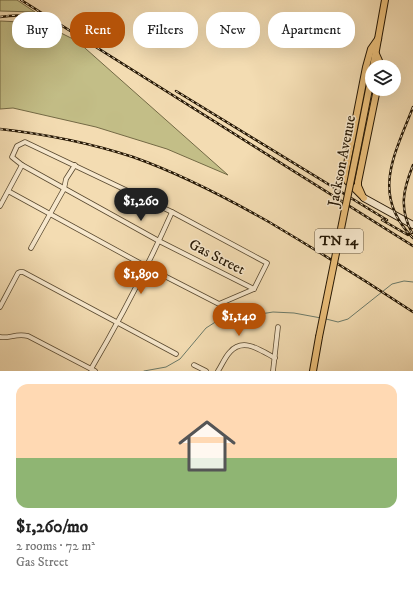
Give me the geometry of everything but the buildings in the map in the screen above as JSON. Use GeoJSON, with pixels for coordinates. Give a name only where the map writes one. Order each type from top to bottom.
{"type":"FeatureCollection","features":[{"type":"Feature","properties":{"kind":"main road"},"geometry":{"type":"LineString","coordinates":[[375,60],[385,0]]}},
{"type":"Feature","properties":{"kind":"main road"},"geometry":{"type":"LineString","coordinates":[[378,39],[371,49],[366,67],[345,174],[347,181],[364,198],[413,224]]}},
{"type":"Feature","properties":{"kind":"main road"},"geometry":{"type":"LineString","coordinates":[[376,54],[379,60]]}},
{"type":"Feature","properties":{"kind":"main road","name":"Jackson Avenue"},"geometry":{"type":"LineString","coordinates":[[313,371],[368,96]]}},
{"type":"Feature","properties":{"kind":"main road"},"geometry":{"type":"LineString","coordinates":[[364,198],[358,186],[358,182],[376,96]]}},
{"type":"Feature","properties":{"kind":"street"},"geometry":{"type":"LineString","coordinates":[[0,206],[8,191],[22,165],[12,157],[17,146],[25,142],[172,212],[267,262],[254,289],[219,304],[147,267],[8,191]]}},
{"type":"Feature","properties":{"kind":"street","name":"Gas Street"},"geometry":{"type":"LineString","coordinates":[[22,165],[159,241],[254,289]]}},
{"type":"Feature","properties":{"kind":"street"},"geometry":{"type":"LineString","coordinates":[[31,248],[64,189],[66,179],[75,165]]}},
{"type":"Feature","properties":{"kind":"street"},"geometry":{"type":"LineString","coordinates":[[0,337],[7,338],[20,334],[28,336],[93,370],[147,267],[172,212]]}},
{"type":"Feature","properties":{"kind":"street"},"geometry":{"type":"LineString","coordinates":[[0,307],[19,272],[23,272],[176,354]]}},
{"type":"Feature","properties":{"kind":"street"},"geometry":{"type":"LineString","coordinates":[[273,371],[278,327]]}},
{"type":"Feature","properties":{"kind":"street"},"geometry":{"type":"LineString","coordinates":[[218,371],[229,352],[243,344],[252,346],[275,358]]}},
{"type":"Feature","properties":{"kind":"street"},"geometry":{"type":"LineString","coordinates":[[194,365],[206,371]]}},
{"type":"Feature","properties":{"kind":"shaded area"},"geometry":{"type":"Polygon","coordinates":[[[0,0],[17,0],[35,12],[0,11],[0,0]]]}},
{"type":"Feature","properties":{"kind":"shaded area"},"geometry":{"type":"Polygon","coordinates":[[[0,21],[12,22],[12,48],[62,48],[62,34],[70,38],[70,48],[85,48],[228,175],[167,149],[96,127],[13,108],[0,109],[0,21]]]}},
{"type":"Feature","properties":{"kind":"waterway"},"geometry":{"type":"LineString","coordinates":[[326,319],[338,322],[348,319],[392,284],[404,281],[413,282]]}},
{"type":"Feature","properties":{"kind":"waterway"},"geometry":{"type":"LineString","coordinates":[[144,371],[166,367],[180,359],[206,328],[217,321],[273,312],[294,313],[321,318]]}},
{"type":"Feature","properties":{"kind":"railway"},"geometry":{"type":"LineString","coordinates":[[21,0],[413,246]]}},
{"type":"Feature","properties":{"kind":"railway"},"geometry":{"type":"LineString","coordinates":[[0,17],[12,16]]}},
{"type":"Feature","properties":{"kind":"railway"},"geometry":{"type":"LineString","coordinates":[[176,91],[387,220]]}},
{"type":"Feature","properties":{"kind":"railway"},"geometry":{"type":"LineString","coordinates":[[413,107],[399,141],[394,158],[390,174],[389,190],[392,206],[400,222],[413,238]]}},
{"type":"Feature","properties":{"kind":"railway"},"geometry":{"type":"LineString","coordinates":[[0,129],[51,136],[84,143],[133,157],[186,178],[269,222],[342,266],[413,312]]}},
{"type":"Feature","properties":{"kind":"railway"},"geometry":{"type":"LineString","coordinates":[[412,233],[405,215],[404,199],[413,165]]}},
{"type":"Feature","properties":{"kind":"railway"},"geometry":{"type":"LineString","coordinates":[[382,220],[408,235]]}}]}
